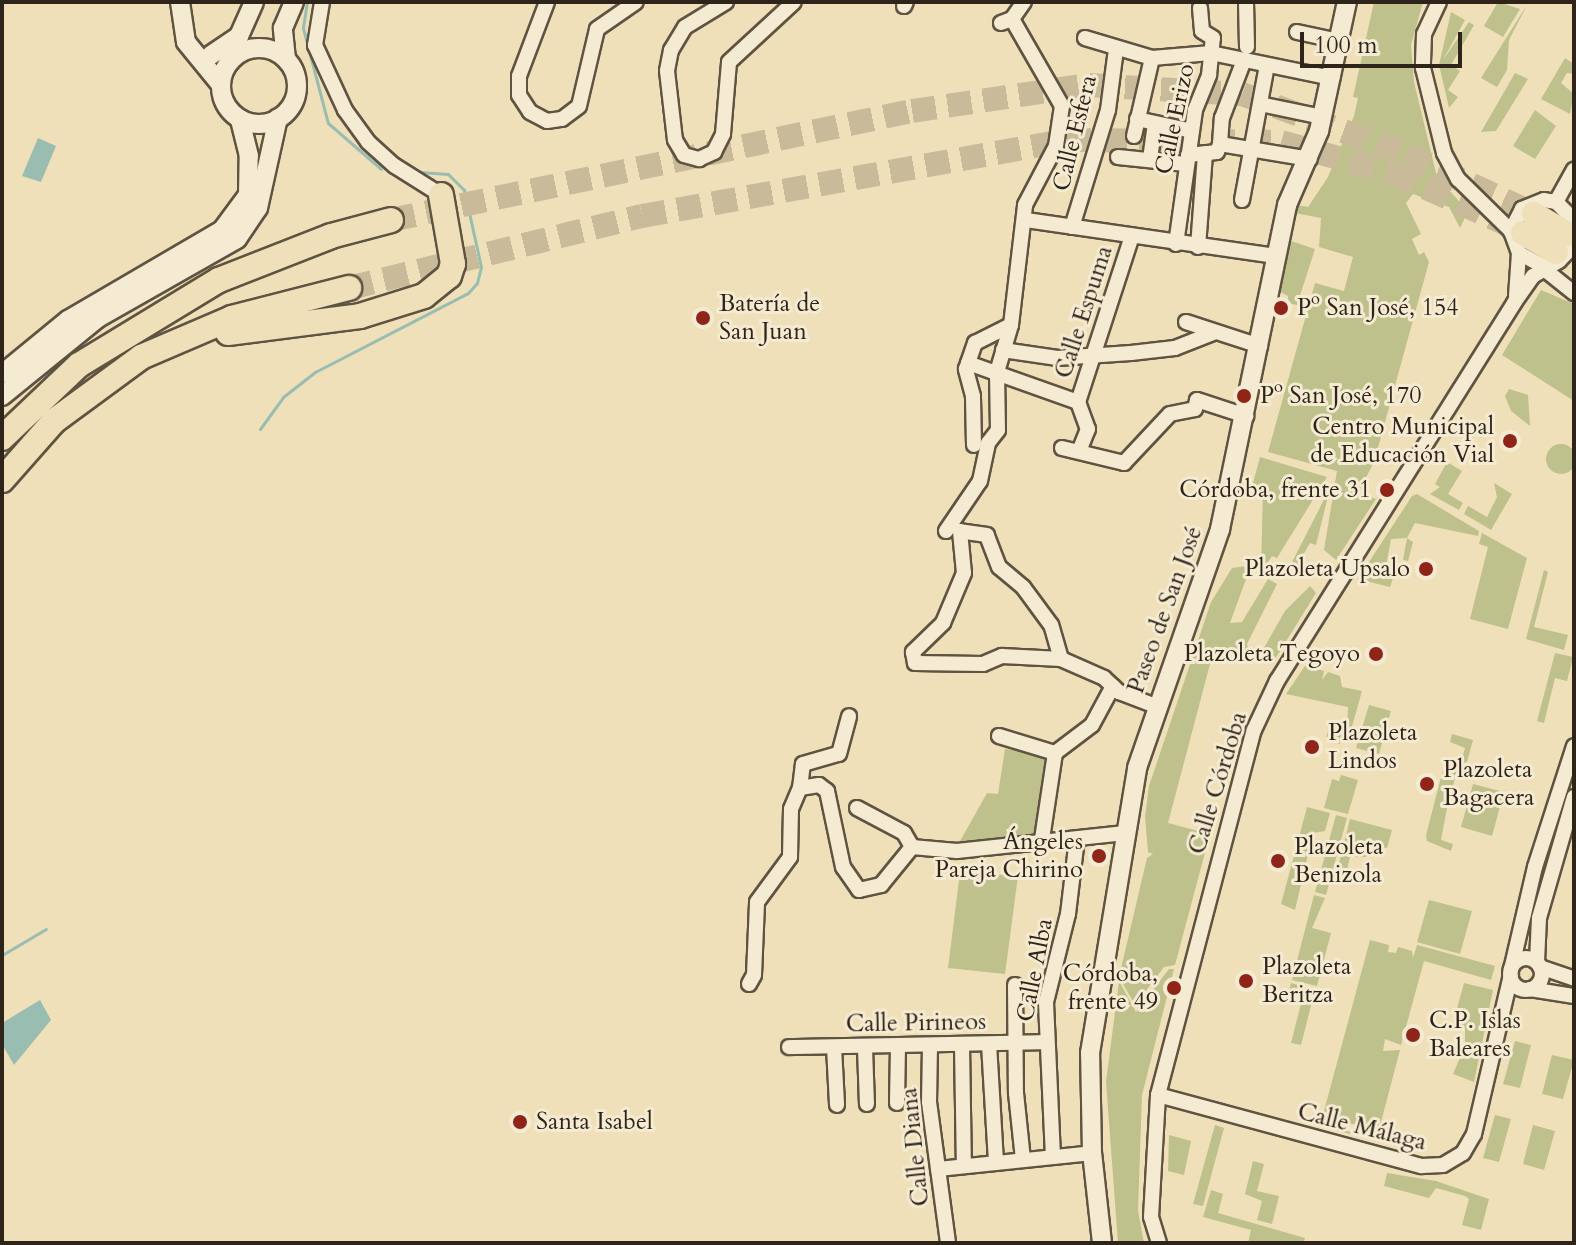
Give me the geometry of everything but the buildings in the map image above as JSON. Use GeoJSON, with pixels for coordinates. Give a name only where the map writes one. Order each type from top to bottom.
{"type":"FeatureCollection","features":[{"type":"Feature","properties":{"kind":"highway"},"geometry":{"type":"LineString","coordinates":[[178,339],[360,316],[424,296],[449,276],[453,264],[441,195]]}},
{"type":"Feature","properties":{"kind":"highway"},"geometry":{"type":"LineString","coordinates":[[2,438],[79,365],[206,287],[279,254],[391,220]]}},
{"type":"Feature","properties":{"kind":"highway"},"geometry":{"type":"LineString","coordinates":[[1522,233],[1561,245]]}},
{"type":"Feature","properties":{"kind":"highway"},"geometry":{"type":"LineString","coordinates":[[2,480],[54,421],[94,387],[178,339],[232,318],[349,288]]}},
{"type":"Feature","properties":{"kind":"street"},"geometry":{"type":"LineString","coordinates":[[2,374],[68,320],[222,230],[248,195],[249,156],[240,119],[223,99],[221,85],[186,42],[180,2]]}},
{"type":"Feature","properties":{"kind":"street"},"geometry":{"type":"LineString","coordinates":[[211,55],[239,36],[254,2]]}},
{"type":"Feature","properties":{"kind":"street"},"geometry":{"type":"LineString","coordinates":[[221,85],[253,34],[261,2]]}},
{"type":"Feature","properties":{"kind":"street"},"geometry":{"type":"LineString","coordinates":[[2,396],[98,318],[237,239],[258,208],[278,118],[296,90],[286,59],[283,28],[294,2]]}},
{"type":"Feature","properties":{"kind":"street"},"geometry":{"type":"LineString","coordinates":[[322,2],[315,45],[345,110],[368,142],[395,166],[441,195]]}},
{"type":"Feature","properties":{"kind":"street"},"geometry":{"type":"LineString","coordinates":[[547,2],[519,76],[519,95],[530,112],[547,121],[562,119],[579,106],[597,29],[636,2]]}},
{"type":"Feature","properties":{"kind":"street"},"geometry":{"type":"LineString","coordinates":[[726,2],[685,27],[671,50],[667,71],[675,140],[684,155],[699,159],[714,152],[723,134],[729,62],[794,2]]}},
{"type":"Feature","properties":{"kind":"street"},"geometry":{"type":"LineString","coordinates":[[1024,2],[1007,21],[1062,106],[1056,146],[1025,205],[1026,220],[1011,325],[997,372],[998,430],[988,443],[980,481],[953,531],[964,573],[943,623],[913,652],[915,663],[983,664],[1002,656],[1061,659],[1078,663],[1113,686],[1156,706]]}},
{"type":"Feature","properties":{"kind":"street"},"geometry":{"type":"LineString","coordinates":[[1150,159],[1187,159],[1217,152],[1222,118],[1246,54],[1246,2]]}},
{"type":"Feature","properties":{"kind":"street","name":"Paseo de San José"},"geometry":{"type":"LineString","coordinates":[[1102,1243],[1088,1087],[1094,1014],[1137,768],[1220,529],[1246,416],[1287,205],[1310,159],[1332,78],[1347,2]]}},
{"type":"Feature","properties":{"kind":"street"},"geometry":{"type":"LineString","coordinates":[[1439,2],[1424,34],[1423,68],[1444,153],[1458,179],[1522,233]]}},
{"type":"Feature","properties":{"kind":"street","name":"Calle Erizo"},"geometry":{"type":"LineString","coordinates":[[1176,244],[1195,110],[1209,75],[1213,38],[1202,31],[1200,8]]}},
{"type":"Feature","properties":{"kind":"street"},"geometry":{"type":"LineString","coordinates":[[1297,32],[1339,41]]}},
{"type":"Feature","properties":{"kind":"street"},"geometry":{"type":"LineString","coordinates":[[1085,38],[1152,58],[1211,53],[1246,54],[1267,65],[1332,78]]}},
{"type":"Feature","properties":{"kind":"street"},"geometry":{"type":"LineString","coordinates":[[186,42],[211,55],[238,55],[265,48],[286,59]]}},
{"type":"Feature","properties":{"kind":"street","name":"Calle Esfera"},"geometry":{"type":"LineString","coordinates":[[1072,227],[1108,110],[1116,49]]}},
{"type":"Feature","properties":{"kind":"street"},"geometry":{"type":"LineString","coordinates":[[1134,136],[1152,58]]}},
{"type":"Feature","properties":{"kind":"street"},"geometry":{"type":"LineString","coordinates":[[1242,200],[1248,149],[1267,65]]}},
{"type":"Feature","properties":{"kind":"street"},"geometry":{"type":"LineString","coordinates":[[1260,104],[1322,117]]}},
{"type":"Feature","properties":{"kind":"street"},"geometry":{"type":"LineString","coordinates":[[1195,110],[1222,118]]}},
{"type":"Feature","properties":{"kind":"street"},"geometry":{"type":"LineString","coordinates":[[240,119],[259,123],[278,118]]}},
{"type":"Feature","properties":{"kind":"street"},"geometry":{"type":"LineString","coordinates":[[1137,119],[1192,131]]}},
{"type":"Feature","properties":{"kind":"street"},"geometry":{"type":"LineString","coordinates":[[1118,157],[1150,164],[1155,123]]}},
{"type":"Feature","properties":{"kind":"street"},"geometry":{"type":"LineString","coordinates":[[1220,144],[1310,159]]}},
{"type":"Feature","properties":{"kind":"street"},"geometry":{"type":"LineString","coordinates":[[1198,247],[1205,153]]}},
{"type":"Feature","properties":{"kind":"street"},"geometry":{"type":"LineString","coordinates":[[1574,170],[1556,202],[1561,245],[1574,293]]}},
{"type":"Feature","properties":{"kind":"street"},"geometry":{"type":"LineString","coordinates":[[1522,233],[1522,209],[1532,202],[1556,202]]}},
{"type":"Feature","properties":{"kind":"street"},"geometry":{"type":"LineString","coordinates":[[1026,220],[1176,244],[1277,256]]}},
{"type":"Feature","properties":{"kind":"street","name":"Calle Córdoba"},"geometry":{"type":"LineString","coordinates":[[1514,303],[1521,274],[1522,233]]}},
{"type":"Feature","properties":{"kind":"street","name":"Calle Espuma"},"geometry":{"type":"LineString","coordinates":[[1078,402],[1132,236]]}},
{"type":"Feature","properties":{"kind":"street","name":"Calle Córdoba"},"geometry":{"type":"LineString","coordinates":[[1159,1243],[1151,1217],[1161,1096],[1245,757],[1265,703],[1514,303],[1561,245]]}},
{"type":"Feature","properties":{"kind":"street"},"geometry":{"type":"LineString","coordinates":[[1186,322],[1260,346]]}},
{"type":"Feature","properties":{"kind":"street"},"geometry":{"type":"LineString","coordinates":[[974,445],[968,363],[975,343],[1011,325]]}},
{"type":"Feature","properties":{"kind":"street"},"geometry":{"type":"LineString","coordinates":[[1003,350],[1037,357],[1094,355],[1175,348],[1213,333]]}},
{"type":"Feature","properties":{"kind":"street"},"geometry":{"type":"LineString","coordinates":[[968,363],[1078,402],[1088,429],[1080,449]]}},
{"type":"Feature","properties":{"kind":"street"},"geometry":{"type":"LineString","coordinates":[[1062,448],[1080,449],[1124,463],[1170,414],[1195,409],[1197,400],[1246,416]]}},
{"type":"Feature","properties":{"kind":"street"},"geometry":{"type":"LineString","coordinates":[[953,531],[987,535],[999,567],[1023,587],[1051,625],[1061,659]]}},
{"type":"Feature","properties":{"kind":"street"},"geometry":{"type":"LineString","coordinates":[[1042,839],[1055,753],[1092,725],[1113,686]]}},
{"type":"Feature","properties":{"kind":"street"},"geometry":{"type":"LineString","coordinates":[[749,984],[754,975],[757,902],[790,857],[791,809],[800,788],[803,764],[839,754],[849,716]]}},
{"type":"Feature","properties":{"kind":"street"},"geometry":{"type":"LineString","coordinates":[[999,736],[1055,753]]}},
{"type":"Feature","properties":{"kind":"street","name":"Calle Málaga"},"geometry":{"type":"LineString","coordinates":[[1161,1096],[1422,1166],[1443,1165],[1463,1153],[1474,1134],[1502,1029],[1535,867],[1574,746]]}},
{"type":"Feature","properties":{"kind":"street"},"geometry":{"type":"LineString","coordinates":[[800,788],[819,785],[827,791],[843,867],[859,890],[881,885],[912,847]]}},
{"type":"Feature","properties":{"kind":"street"},"geometry":{"type":"LineString","coordinates":[[1529,989],[1541,980],[1539,918],[1574,797]]}},
{"type":"Feature","properties":{"kind":"street"},"geometry":{"type":"LineString","coordinates":[[857,808],[904,833],[912,847]]}},
{"type":"Feature","properties":{"kind":"street"},"geometry":{"type":"LineString","coordinates":[[912,847],[957,851],[1042,839],[1077,839],[1125,833]]}},
{"type":"Feature","properties":{"kind":"street","name":"Calle Alba"},"geometry":{"type":"LineString","coordinates":[[1053,1157],[1045,1042],[1046,1002],[1068,914],[1077,839]]}},
{"type":"Feature","properties":{"kind":"street"},"geometry":{"type":"LineString","coordinates":[[1574,979],[1539,964],[1520,960],[1511,973],[1515,985],[1574,996]]}},
{"type":"Feature","properties":{"kind":"street"},"geometry":{"type":"LineString","coordinates":[[1015,985],[1015,1043],[1023,1160]]}},
{"type":"Feature","properties":{"kind":"street","name":"Calle Málaga"},"geometry":{"type":"LineString","coordinates":[[1502,1029],[1529,989]]}},
{"type":"Feature","properties":{"kind":"street","name":"Calle Pirineos"},"geometry":{"type":"LineString","coordinates":[[789,1047],[865,1048],[1045,1042]]}},
{"type":"Feature","properties":{"kind":"street"},"geometry":{"type":"LineString","coordinates":[[989,1044],[996,1163]]}},
{"type":"Feature","properties":{"kind":"street"},"geometry":{"type":"LineString","coordinates":[[962,1045],[964,1166]]}},
{"type":"Feature","properties":{"kind":"street","name":"Calle Diana"},"geometry":{"type":"LineString","coordinates":[[930,1046],[929,1102],[948,1243]]}},
{"type":"Feature","properties":{"kind":"street"},"geometry":{"type":"LineString","coordinates":[[834,1047],[837,1105]]}},
{"type":"Feature","properties":{"kind":"street"},"geometry":{"type":"LineString","coordinates":[[897,1103],[898,1047]]}},
{"type":"Feature","properties":{"kind":"street"},"geometry":{"type":"LineString","coordinates":[[865,1048],[867,1104]]}},
{"type":"Feature","properties":{"kind":"street"},"geometry":{"type":"LineString","coordinates":[[938,1169],[1092,1153]]}},
{"type":"Feature","properties":{"kind":"green space"},"geometry":{"type":"Polygon","coordinates":[[[1374,2],[1423,2],[1411,45],[1414,82],[1437,177],[1468,211],[1460,228],[1449,207],[1413,194],[1406,203],[1421,234],[1412,239],[1419,255],[1424,252],[1429,262],[1374,462],[1358,493],[1376,499],[1336,560],[1324,550],[1337,471],[1268,452],[1315,283],[1344,291],[1353,257],[1319,247],[1321,218],[1295,213],[1297,205],[1308,207],[1328,177],[1354,116],[1358,98],[1353,97],[1374,2]]]}},
{"type":"Feature","properties":{"kind":"green space"},"geometry":{"type":"Polygon","coordinates":[[[1498,2],[1520,9],[1503,37],[1484,26],[1498,2]]]}},
{"type":"Feature","properties":{"kind":"green space"},"geometry":{"type":"Polygon","coordinates":[[[1527,5],[1509,40],[1507,70],[1497,87],[1481,78],[1527,5]]]}},
{"type":"Feature","properties":{"kind":"green space"},"geometry":{"type":"Polygon","coordinates":[[[1451,12],[1465,20],[1443,60],[1469,22],[1474,25],[1451,65],[1460,71],[1448,90],[1458,97],[1449,108],[1439,65],[1451,12]]]}},
{"type":"Feature","properties":{"kind":"green space"},"geometry":{"type":"Polygon","coordinates":[[[1565,58],[1574,64],[1574,74],[1567,73],[1561,83],[1574,94],[1570,114],[1541,99],[1565,58]]]}},
{"type":"Feature","properties":{"kind":"green space"},"geometry":{"type":"Polygon","coordinates":[[[1515,73],[1528,79],[1496,131],[1481,132],[1515,73]]]}},
{"type":"Feature","properties":{"kind":"green space"},"geometry":{"type":"Polygon","coordinates":[[[1535,110],[1556,126],[1535,159],[1513,146],[1535,110]]]}},
{"type":"Feature","properties":{"kind":"green space"},"geometry":{"type":"Polygon","coordinates":[[[1288,240],[1315,249],[1297,305],[1288,303],[1288,296],[1277,290],[1288,240]]]}},
{"type":"Feature","properties":{"kind":"green space"},"geometry":{"type":"Polygon","coordinates":[[[1541,290],[1574,304],[1574,401],[1502,355],[1541,290]]]}},
{"type":"Feature","properties":{"kind":"green space"},"geometry":{"type":"Polygon","coordinates":[[[1509,389],[1528,395],[1530,426],[1511,411],[1505,396],[1509,389]]]}},
{"type":"Feature","properties":{"kind":"green space"},"geometry":{"type":"Polygon","coordinates":[[[1561,444],[1571,449],[1576,459],[1571,469],[1561,474],[1551,469],[1546,459],[1551,449],[1561,444]]]}},
{"type":"Feature","properties":{"kind":"green space"},"geometry":{"type":"Polygon","coordinates":[[[1260,457],[1327,477],[1277,558],[1272,556],[1261,573],[1263,488],[1252,487],[1260,457]]]}},
{"type":"Feature","properties":{"kind":"green space"},"geometry":{"type":"Polygon","coordinates":[[[1447,462],[1462,471],[1448,494],[1463,503],[1459,510],[1430,494],[1440,487],[1435,484],[1447,462]]]}},
{"type":"Feature","properties":{"kind":"green space"},"geometry":{"type":"Polygon","coordinates":[[[1494,483],[1512,494],[1491,530],[1464,514],[1468,506],[1487,517],[1497,497],[1494,483]]]}},
{"type":"Feature","properties":{"kind":"green space"},"geometry":{"type":"Polygon","coordinates":[[[1330,488],[1316,545],[1310,543],[1295,569],[1290,566],[1330,488]]]}},
{"type":"Feature","properties":{"kind":"green space"},"geometry":{"type":"Polygon","coordinates":[[[1417,494],[1479,531],[1478,536],[1415,523],[1407,538],[1391,539],[1385,572],[1394,575],[1390,587],[1358,579],[1412,496],[1417,494]]]}},
{"type":"Feature","properties":{"kind":"green space"},"geometry":{"type":"Polygon","coordinates":[[[1482,533],[1527,558],[1508,629],[1470,619],[1488,547],[1479,544],[1482,533]]]}},
{"type":"Feature","properties":{"kind":"green space"},"geometry":{"type":"Polygon","coordinates":[[[1407,538],[1413,542],[1408,561],[1403,560],[1407,538]]]}},
{"type":"Feature","properties":{"kind":"green space"},"geometry":{"type":"Polygon","coordinates":[[[1232,568],[1250,568],[1230,623],[1242,622],[1268,579],[1277,584],[1247,644],[1249,658],[1214,649],[1168,823],[1210,834],[1175,965],[1164,967],[1135,1005],[1119,977],[1147,858],[1153,854],[1148,852],[1145,817],[1149,786],[1211,602],[1232,568]]]}},
{"type":"Feature","properties":{"kind":"green space"},"geometry":{"type":"Polygon","coordinates":[[[1544,570],[1548,572],[1534,627],[1568,635],[1564,650],[1526,639],[1544,570]]]}},
{"type":"Feature","properties":{"kind":"green space"},"geometry":{"type":"Polygon","coordinates":[[[1310,586],[1316,593],[1272,664],[1257,660],[1285,611],[1310,586]]]}},
{"type":"Feature","properties":{"kind":"green space"},"geometry":{"type":"Polygon","coordinates":[[[1555,653],[1573,657],[1567,681],[1555,678],[1544,723],[1537,721],[1555,653]]]}},
{"type":"Feature","properties":{"kind":"green space"},"geometry":{"type":"Polygon","coordinates":[[[1305,666],[1324,671],[1322,680],[1328,672],[1340,676],[1342,687],[1362,691],[1351,730],[1343,733],[1340,744],[1326,740],[1329,727],[1347,729],[1348,707],[1286,694],[1305,666]]]}},
{"type":"Feature","properties":{"kind":"green space"},"geometry":{"type":"Polygon","coordinates":[[[1369,705],[1391,711],[1379,754],[1356,748],[1369,705]]]}},
{"type":"Feature","properties":{"kind":"green space"},"geometry":{"type":"Polygon","coordinates":[[[1452,734],[1473,740],[1467,762],[1459,764],[1447,808],[1441,840],[1453,844],[1451,851],[1427,841],[1426,835],[1446,758],[1462,759],[1465,748],[1450,742],[1452,734]]]}},
{"type":"Feature","properties":{"kind":"green space"},"geometry":{"type":"Polygon","coordinates":[[[1005,749],[1046,754],[1042,777],[1048,779],[1034,836],[959,843],[987,793],[998,794],[1005,749]]]}},
{"type":"Feature","properties":{"kind":"green space"},"geometry":{"type":"Polygon","coordinates":[[[1341,775],[1358,780],[1348,814],[1324,808],[1332,779],[1339,781],[1341,775]]]}},
{"type":"Feature","properties":{"kind":"green space"},"geometry":{"type":"Polygon","coordinates":[[[1473,784],[1504,792],[1492,836],[1461,827],[1473,784]]]}},
{"type":"Feature","properties":{"kind":"green space"},"geometry":{"type":"Polygon","coordinates":[[[1307,807],[1330,813],[1325,831],[1313,833],[1295,910],[1281,904],[1307,807]]]}},
{"type":"Feature","properties":{"kind":"green space"},"geometry":{"type":"Polygon","coordinates":[[[1336,815],[1347,818],[1326,895],[1315,892],[1336,815]]]}},
{"type":"Feature","properties":{"kind":"green space"},"geometry":{"type":"Polygon","coordinates":[[[1350,819],[1392,830],[1387,848],[1369,845],[1366,857],[1350,857],[1347,870],[1338,867],[1350,819]]]}},
{"type":"Feature","properties":{"kind":"green space"},"geometry":{"type":"Polygon","coordinates":[[[960,872],[1018,876],[1005,974],[948,968],[960,872]]]}},
{"type":"Feature","properties":{"kind":"green space"},"geometry":{"type":"Polygon","coordinates":[[[1314,895],[1325,898],[1312,928],[1331,933],[1317,986],[1292,980],[1314,895]]]}},
{"type":"Feature","properties":{"kind":"green space"},"geometry":{"type":"Polygon","coordinates":[[[1429,900],[1472,911],[1460,954],[1417,942],[1429,900]]]}},
{"type":"Feature","properties":{"kind":"green space"},"geometry":{"type":"Polygon","coordinates":[[[1370,940],[1389,945],[1388,952],[1396,953],[1398,947],[1412,951],[1413,958],[1417,945],[1495,966],[1491,980],[1424,961],[1401,1045],[1385,1039],[1383,1051],[1400,1050],[1376,1141],[1371,1139],[1372,1129],[1337,1120],[1337,1110],[1331,1110],[1332,1124],[1362,1137],[1320,1126],[1370,940]]]}},
{"type":"Feature","properties":{"kind":"green space"},"geometry":{"type":"Polygon","coordinates":[[[1169,969],[1174,969],[1142,1095],[1138,1211],[1144,1243],[1118,1243],[1106,1082],[1119,981],[1136,1012],[1169,969]]]}},
{"type":"Feature","properties":{"kind":"green space"},"geometry":{"type":"Polygon","coordinates":[[[1291,983],[1315,990],[1301,1045],[1291,1043],[1303,996],[1289,992],[1291,983]]]}},
{"type":"Feature","properties":{"kind":"green space"},"geometry":{"type":"Polygon","coordinates":[[[1464,983],[1493,990],[1474,1082],[1453,1074],[1465,1046],[1465,1030],[1452,1027],[1464,983]]]}},
{"type":"Feature","properties":{"kind":"green space"},"geometry":{"type":"Polygon","coordinates":[[[1515,1041],[1531,1045],[1520,1088],[1503,1084],[1515,1041]]]}},
{"type":"Feature","properties":{"kind":"green space"},"geometry":{"type":"Polygon","coordinates":[[[1552,1055],[1574,1060],[1563,1099],[1542,1094],[1552,1055]]]}},
{"type":"Feature","properties":{"kind":"green space"},"geometry":{"type":"Polygon","coordinates":[[[1495,1115],[1511,1119],[1499,1162],[1483,1158],[1495,1115]]]}},
{"type":"Feature","properties":{"kind":"green space"},"geometry":{"type":"Polygon","coordinates":[[[1215,1125],[1224,1128],[1203,1206],[1193,1204],[1215,1125]]]}},
{"type":"Feature","properties":{"kind":"green space"},"geometry":{"type":"Polygon","coordinates":[[[1533,1125],[1555,1131],[1544,1170],[1523,1164],[1533,1125]]]}},
{"type":"Feature","properties":{"kind":"green space"},"geometry":{"type":"Polygon","coordinates":[[[1169,1135],[1191,1141],[1184,1175],[1168,1171],[1169,1135]]]}},
{"type":"Feature","properties":{"kind":"green space"},"geometry":{"type":"Polygon","coordinates":[[[1253,1161],[1264,1164],[1257,1191],[1279,1196],[1272,1224],[1257,1220],[1262,1201],[1245,1194],[1253,1161]]]}},
{"type":"Feature","properties":{"kind":"green space"},"geometry":{"type":"Polygon","coordinates":[[[1387,1173],[1436,1181],[1489,1199],[1481,1230],[1462,1225],[1469,1199],[1465,1196],[1436,1188],[1429,1198],[1384,1186],[1387,1173]]]}},
{"type":"Feature","properties":{"kind":"green space"},"geometry":{"type":"Polygon","coordinates":[[[1211,1190],[1223,1194],[1218,1213],[1305,1238],[1303,1243],[1248,1243],[1251,1230],[1203,1217],[1211,1190]]]}},
{"type":"Feature","properties":{"kind":"water"},"geometry":{"type":"Polygon","coordinates":[[[38,138],[56,146],[41,182],[22,176],[38,138]]]}},
{"type":"Feature","properties":{"kind":"water"},"geometry":{"type":"Polygon","coordinates":[[[40,1000],[51,1020],[14,1065],[2,1044],[2,1023],[40,1000]]]}},
{"type":"Feature","properties":{"kind":"waterway"},"geometry":{"type":"LineString","coordinates":[[307,2],[303,28],[328,123],[381,169]]}},
{"type":"Feature","properties":{"kind":"waterway"},"geometry":{"type":"LineString","coordinates":[[260,429],[283,397],[315,372],[468,293],[477,283],[481,267],[464,190],[448,174],[419,172]]}},
{"type":"Feature","properties":{"kind":"waterway"},"geometry":{"type":"LineString","coordinates":[[2,955],[46,929]]}},
{"type":"Feature","properties":{"kind":"tunnel"},"geometry":{"type":"LineString","coordinates":[[391,220],[912,111],[1089,85],[1242,94],[1406,154],[1534,214]]}},
{"type":"Feature","properties":{"kind":"tunnel"},"geometry":{"type":"LineString","coordinates":[[349,288],[642,216],[1067,140],[1281,142],[1393,173],[1511,226]]}},
{"type":"Feature","properties":{"kind":"place","name":"Pº San José, 154"},"geometry":{"type":"Point","coordinates":[1281,308]}},
{"type":"Feature","properties":{"kind":"place","name":"Batería de San Juan"},"geometry":{"type":"Point","coordinates":[703,318]}},
{"type":"Feature","properties":{"kind":"place","name":"Pº San José, 170"},"geometry":{"type":"Point","coordinates":[1244,396]}},
{"type":"Feature","properties":{"kind":"place","name":"Centro Municipal de Educación Vial"},"geometry":{"type":"Point","coordinates":[1510,441]}},
{"type":"Feature","properties":{"kind":"place","name":"Córdoba, frente 31"},"geometry":{"type":"Point","coordinates":[1387,490]}},
{"type":"Feature","properties":{"kind":"place","name":"Plazoleta Upsalo"},"geometry":{"type":"Point","coordinates":[1426,569]}},
{"type":"Feature","properties":{"kind":"place","name":"Plazoleta Tegoyo"},"geometry":{"type":"Point","coordinates":[1376,654]}},
{"type":"Feature","properties":{"kind":"place","name":"Plazoleta Lindos"},"geometry":{"type":"Point","coordinates":[1312,747]}},
{"type":"Feature","properties":{"kind":"place","name":"Plazoleta Bagacera"},"geometry":{"type":"Point","coordinates":[1427,784]}},
{"type":"Feature","properties":{"kind":"place","name":"Ángeles Pareja Chirino"},"geometry":{"type":"Point","coordinates":[1099,856]}},
{"type":"Feature","properties":{"kind":"place","name":"Plazoleta Benizola"},"geometry":{"type":"Point","coordinates":[1278,861]}},
{"type":"Feature","properties":{"kind":"place","name":"Plazoleta Beritza"},"geometry":{"type":"Point","coordinates":[1246,981]}},
{"type":"Feature","properties":{"kind":"place","name":"Córdoba, frente 49"},"geometry":{"type":"Point","coordinates":[1174,988]}},
{"type":"Feature","properties":{"kind":"place","name":"C.P. Islas Baleares"},"geometry":{"type":"Point","coordinates":[1413,1035]}},
{"type":"Feature","properties":{"kind":"place","name":"Santa Isabel"},"geometry":{"type":"Point","coordinates":[520,1122]}}]}
